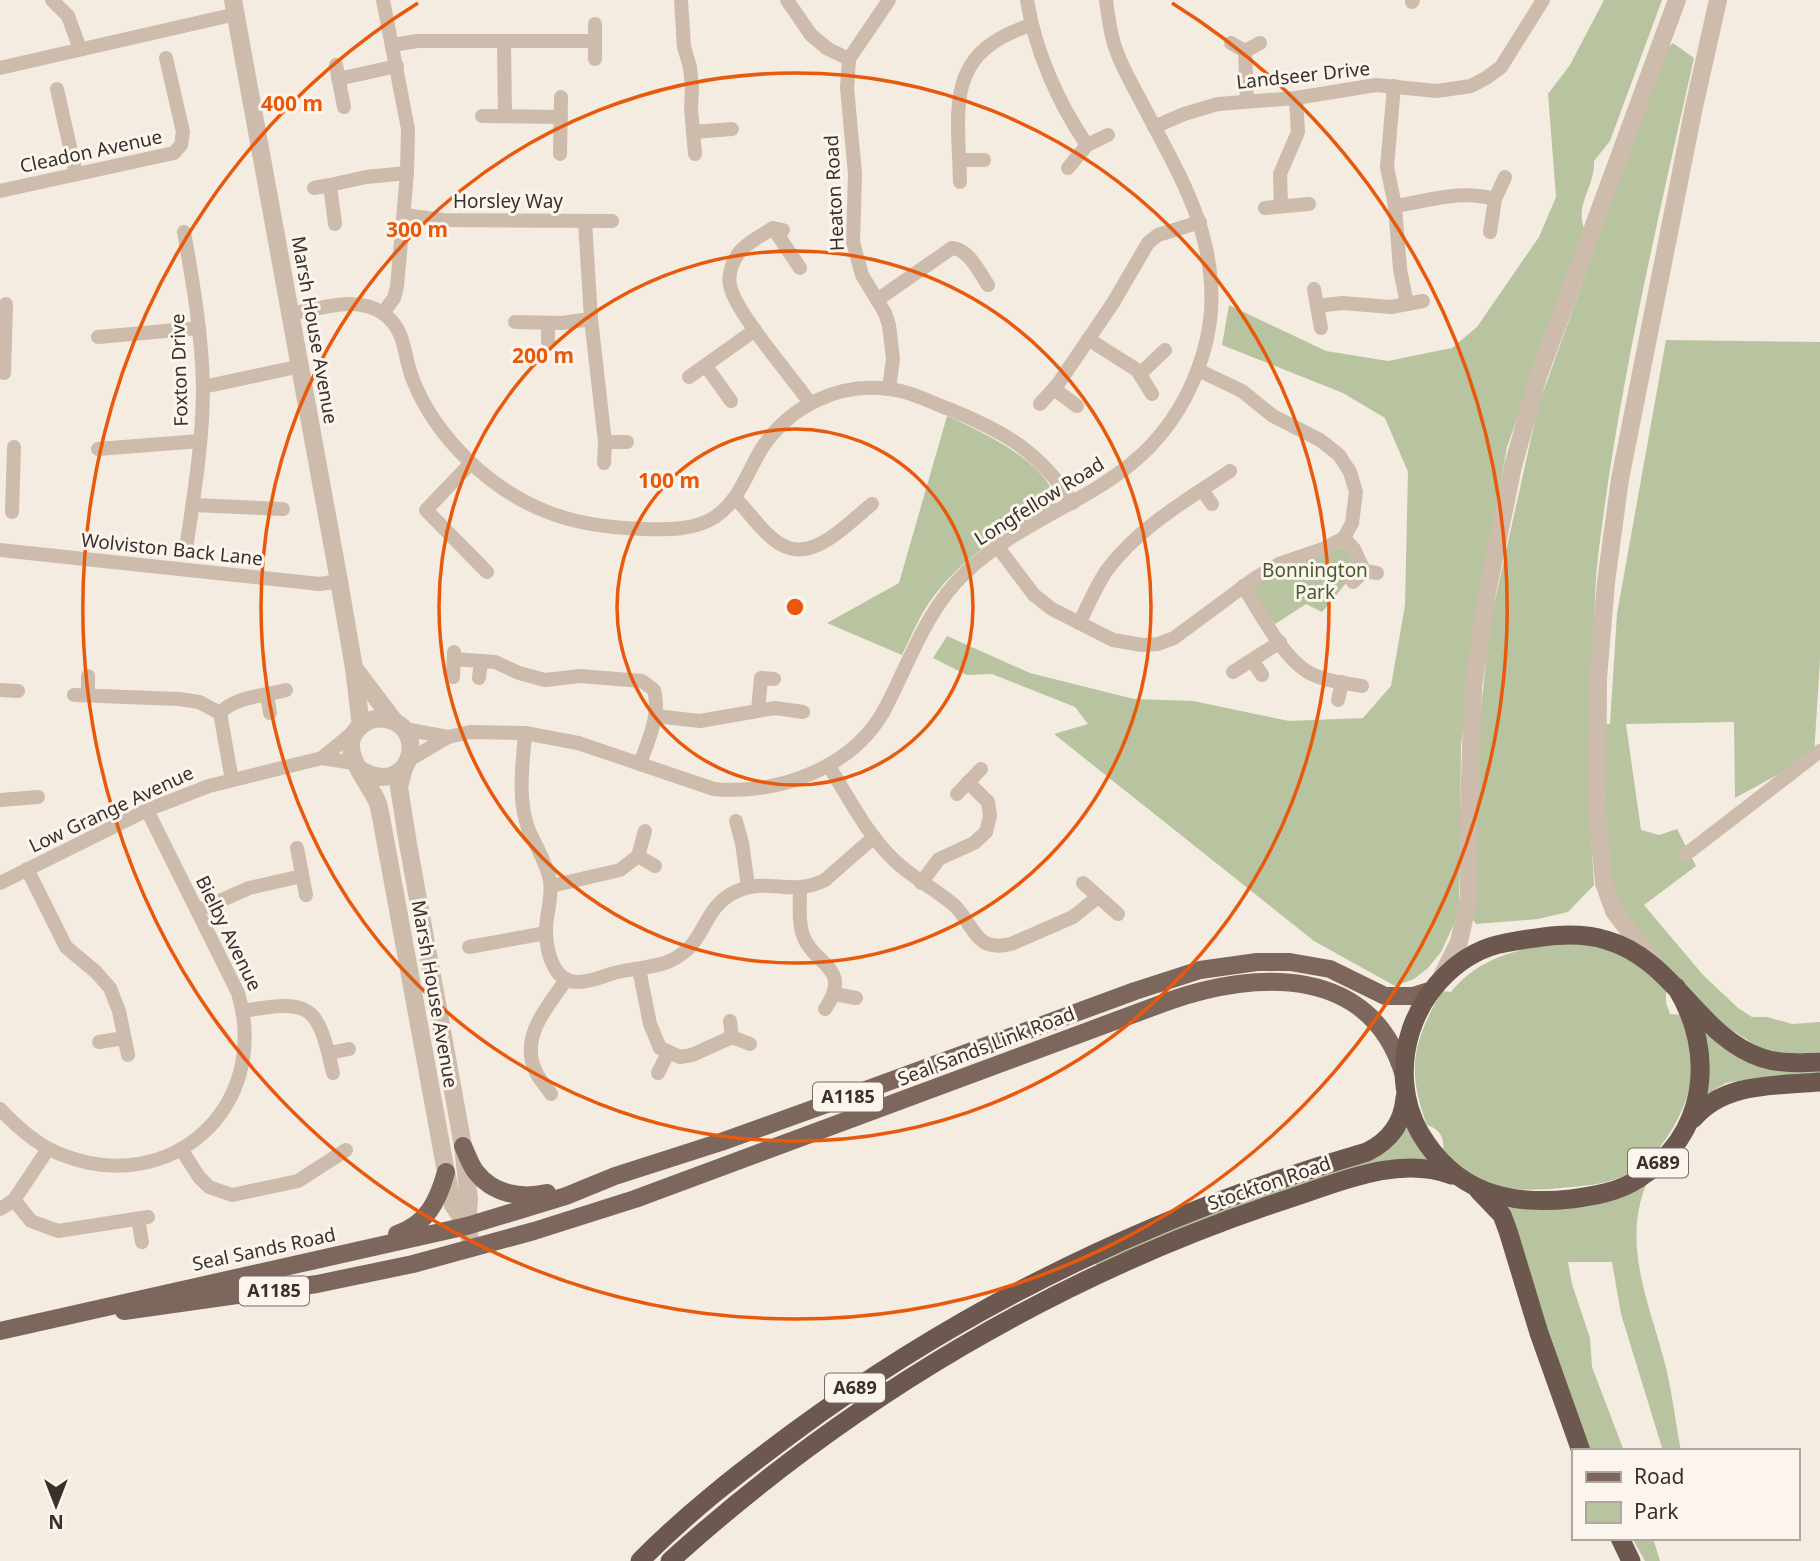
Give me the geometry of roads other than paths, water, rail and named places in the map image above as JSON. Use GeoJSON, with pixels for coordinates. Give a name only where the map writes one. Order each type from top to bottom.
{"type":"FeatureCollection","features":[{"type":"Feature","properties":{"kind":"highway","name":"A689"},"geometry":{"type":"LineString","coordinates":[[1580,1449],[1539,1333],[1505,1223],[1493,1203],[1446,1167],[1417,1128],[1405,1084],[1411,1030],[1422,1006],[1435,987],[1462,961],[1490,947],[1557,936],[1576,935],[1606,939],[1624,946],[1654,964],[1726,1038],[1749,1053],[1780,1062],[1820,1062]]}},
{"type":"Feature","properties":{"kind":"highway","name":"A689"},"geometry":{"type":"LineString","coordinates":[[1676,987],[1692,1014],[1700,1042],[1701,1060],[1695,1105],[1682,1133]]}},
{"type":"Feature","properties":{"kind":"highway","name":"A689"},"geometry":{"type":"LineString","coordinates":[[1471,1185],[1510,1199],[1528,1202],[1589,1197],[1637,1180],[1660,1161],[1703,1107],[1724,1094],[1745,1088],[1820,1082]]}},
{"type":"Feature","properties":{"kind":"highway","name":"Stockton Road"},"geometry":{"type":"LineString","coordinates":[[1090,1255],[1214,1202],[1377,1147],[1402,1119],[1405,1084]]}},
{"type":"Feature","properties":{"kind":"highway","name":"Stockton Road"},"geometry":{"type":"LineString","coordinates":[[1093,1277],[1248,1212],[1378,1171],[1397,1167],[1424,1168],[1451,1175],[1471,1185]]}},
{"type":"Feature","properties":{"kind":"highway","name":"A689"},"geometry":{"type":"LineString","coordinates":[[640,1561],[705,1502],[833,1404],[940,1333],[1090,1255]]}},
{"type":"Feature","properties":{"kind":"highway"},"geometry":{"type":"LineString","coordinates":[[1090,1255],[1093,1277]]}},
{"type":"Feature","properties":{"kind":"highway","name":"A689"},"geometry":{"type":"LineString","coordinates":[[670,1561],[770,1475],[838,1425],[954,1350],[1093,1277]]}},
{"type":"Feature","properties":{"kind":"highway"},"geometry":{"type":"LineString","coordinates":[[1621,1540],[1631,1561]]}},
{"type":"Feature","properties":{"kind":"main road","name":"Seal Sands Link Road"},"geometry":{"type":"LineString","coordinates":[[467,1226],[566,1196],[615,1176],[721,1142],[1135,990],[1200,970],[1257,962],[1290,962],[1330,969],[1385,996],[1413,996],[1435,987]]}},
{"type":"Feature","properties":{"kind":"main road","name":"Seal Sands Link Road"},"geometry":{"type":"LineString","coordinates":[[472,1248],[635,1199],[1169,1001],[1240,982],[1291,981],[1334,993],[1352,1002],[1379,1027],[1390,1042],[1405,1084]]}},
{"type":"Feature","properties":{"kind":"main road","name":"A1185"},"geometry":{"type":"LineString","coordinates":[[463,1146],[475,1170],[488,1184],[503,1192],[531,1196],[615,1176]]}},
{"type":"Feature","properties":{"kind":"main road"},"geometry":{"type":"LineString","coordinates":[[369,1248],[420,1222],[432,1209],[446,1172]]}},
{"type":"Feature","properties":{"kind":"main road","name":"Seal Sands Road"},"geometry":{"type":"LineString","coordinates":[[0,1331],[467,1226]]}},
{"type":"Feature","properties":{"kind":"main road","name":"Seal Sands Road"},"geometry":{"type":"LineString","coordinates":[[72,1316],[138,1310],[317,1284],[413,1264],[472,1248]]}},
{"type":"Feature","properties":{"kind":"street"},"geometry":{"type":"LineString","coordinates":[[383,0],[408,129],[397,287],[394,299],[383,313]]}},
{"type":"Feature","properties":{"kind":"street"},"geometry":{"type":"LineString","coordinates":[[681,0],[681,25],[692,88],[695,154]]}},
{"type":"Feature","properties":{"kind":"street"},"geometry":{"type":"LineString","coordinates":[[788,0],[811,35],[828,49],[849,59],[889,0]]}},
{"type":"Feature","properties":{"kind":"street"},"geometry":{"type":"LineString","coordinates":[[1027,0],[1031,25],[1050,76],[1087,145]]}},
{"type":"Feature","properties":{"kind":"street","name":"Longfellow Road"},"geometry":{"type":"LineString","coordinates":[[406,764],[448,737],[470,732],[525,733],[578,743],[714,789],[760,789],[790,782],[828,765],[872,727],[886,707],[922,631],[939,603],[965,573],[997,546],[1109,482],[1143,456],[1174,418],[1198,370],[1211,309],[1208,250],[1200,222],[1119,58],[1110,29],[1106,0]]}},
{"type":"Feature","properties":{"kind":"street","name":"Landseer Drive"},"geometry":{"type":"LineString","coordinates":[[1154,127],[1205,107],[1247,101],[1297,98],[1357,87],[1394,86],[1437,91],[1471,86],[1501,67],[1543,0]]}},
{"type":"Feature","properties":{"kind":"street"},"geometry":{"type":"LineString","coordinates":[[1435,987],[1459,942],[1469,897],[1473,688],[1486,593],[1513,466],[1538,377],[1677,0]]}},
{"type":"Feature","properties":{"kind":"street"},"geometry":{"type":"LineString","coordinates":[[1654,964],[1615,911],[1604,883],[1597,809],[1598,678],[1606,582],[1620,479],[1718,0]]}},
{"type":"Feature","properties":{"kind":"street"},"geometry":{"type":"LineString","coordinates":[[54,1],[68,16],[80,49]]}},
{"type":"Feature","properties":{"kind":"street"},"geometry":{"type":"LineString","coordinates":[[0,68],[235,7]]}},
{"type":"Feature","properties":{"kind":"street","name":"Marsh House Avenue"},"geometry":{"type":"LineString","coordinates":[[235,7],[354,668],[359,728],[351,744],[357,766],[377,801],[381,817],[446,1172],[453,1205],[467,1226]]}},
{"type":"Feature","properties":{"kind":"street"},"geometry":{"type":"LineString","coordinates":[[595,24],[595,59]]}},
{"type":"Feature","properties":{"kind":"street"},"geometry":{"type":"LineString","coordinates":[[960,182],[961,93],[968,70],[983,48],[994,40],[1008,32],[1031,25]]}},
{"type":"Feature","properties":{"kind":"street"},"geometry":{"type":"LineString","coordinates":[[393,46],[417,41],[595,41]]}},
{"type":"Feature","properties":{"kind":"street"},"geometry":{"type":"LineString","coordinates":[[504,42],[505,116]]}},
{"type":"Feature","properties":{"kind":"street"},"geometry":{"type":"LineString","coordinates":[[1231,43],[1245,51]]}},
{"type":"Feature","properties":{"kind":"street"},"geometry":{"type":"LineString","coordinates":[[1245,51],[1260,43]]}},
{"type":"Feature","properties":{"kind":"street"},"geometry":{"type":"LineString","coordinates":[[1245,51],[1247,101]]}},
{"type":"Feature","properties":{"kind":"street","name":"Cleadon Avenue"},"geometry":{"type":"LineString","coordinates":[[0,191],[174,153],[181,145],[183,132],[165,58]]}},
{"type":"Feature","properties":{"kind":"street","name":"Heaton Road"},"geometry":{"type":"LineString","coordinates":[[849,59],[848,88],[855,174],[853,242],[862,275],[885,313],[892,340],[889,389]]}},
{"type":"Feature","properties":{"kind":"street"},"geometry":{"type":"LineString","coordinates":[[344,107],[337,72],[397,66]]}},
{"type":"Feature","properties":{"kind":"street"},"geometry":{"type":"LineString","coordinates":[[1394,86],[1387,156],[1389,183],[1395,206],[1400,269],[1407,304]]}},
{"type":"Feature","properties":{"kind":"street"},"geometry":{"type":"LineString","coordinates":[[56,90],[76,174]]}},
{"type":"Feature","properties":{"kind":"street"},"geometry":{"type":"LineString","coordinates":[[560,155],[561,97]]}},
{"type":"Feature","properties":{"kind":"street"},"geometry":{"type":"LineString","coordinates":[[1281,206],[1280,174],[1298,132],[1297,98]]}},
{"type":"Feature","properties":{"kind":"street"},"geometry":{"type":"LineString","coordinates":[[482,116],[561,117]]}},
{"type":"Feature","properties":{"kind":"street"},"geometry":{"type":"LineString","coordinates":[[693,132],[732,129]]}},
{"type":"Feature","properties":{"kind":"street"},"geometry":{"type":"LineString","coordinates":[[1068,168],[1087,145],[1108,135]]}},
{"type":"Feature","properties":{"kind":"street"},"geometry":{"type":"LineString","coordinates":[[960,160],[984,160]]}},
{"type":"Feature","properties":{"kind":"street"},"geometry":{"type":"LineString","coordinates":[[314,188],[366,177],[407,173]]}},
{"type":"Feature","properties":{"kind":"street"},"geometry":{"type":"LineString","coordinates":[[1490,232],[1495,200],[1505,177]]}},
{"type":"Feature","properties":{"kind":"street"},"geometry":{"type":"LineString","coordinates":[[330,185],[335,224]]}},
{"type":"Feature","properties":{"kind":"street"},"geometry":{"type":"LineString","coordinates":[[1395,206],[1457,194],[1475,194],[1495,200]]}},
{"type":"Feature","properties":{"kind":"street"},"geometry":{"type":"LineString","coordinates":[[1265,208],[1309,204]]}},
{"type":"Feature","properties":{"kind":"street","name":"Horsley Way"},"geometry":{"type":"LineString","coordinates":[[404,215],[443,220],[612,221]]}},
{"type":"Feature","properties":{"kind":"street"},"geometry":{"type":"LineString","coordinates":[[585,221],[591,319],[605,442],[604,463]]}},
{"type":"Feature","properties":{"kind":"street"},"geometry":{"type":"LineString","coordinates":[[1040,404],[1054,389],[1113,303],[1148,243],[1157,235],[1200,222]]}},
{"type":"Feature","properties":{"kind":"street"},"geometry":{"type":"LineString","coordinates":[[800,268],[778,229],[739,252],[730,271],[730,285],[734,299],[755,330],[810,402]]}},
{"type":"Feature","properties":{"kind":"street","name":"Foxton Drive"},"geometry":{"type":"LineString","coordinates":[[184,232],[199,328],[202,387],[200,441],[186,549]]}},
{"type":"Feature","properties":{"kind":"street"},"geometry":{"type":"LineString","coordinates":[[877,300],[952,248],[965,254],[988,285]]}},
{"type":"Feature","properties":{"kind":"street"},"geometry":{"type":"LineString","coordinates":[[1314,289],[1321,328]]}},
{"type":"Feature","properties":{"kind":"street"},"geometry":{"type":"LineString","coordinates":[[1317,306],[1342,303],[1385,307],[1423,301]]}},
{"type":"Feature","properties":{"kind":"street"},"geometry":{"type":"LineString","coordinates":[[4,373],[2,338],[6,304]]}},
{"type":"Feature","properties":{"kind":"street"},"geometry":{"type":"LineString","coordinates":[[291,314],[353,304],[368,306],[383,313],[400,333],[413,380],[424,404],[436,423],[471,463],[525,501],[550,513],[601,526],[648,529],[686,527],[713,518],[735,498],[773,433],[810,402],[839,391],[889,389],[909,393],[978,421],[1016,440],[1043,465],[1073,503]]}},
{"type":"Feature","properties":{"kind":"street"},"geometry":{"type":"LineString","coordinates":[[515,322],[548,323],[591,319]]}},
{"type":"Feature","properties":{"kind":"street"},"geometry":{"type":"LineString","coordinates":[[548,323],[548,341]]}},
{"type":"Feature","properties":{"kind":"street"},"geometry":{"type":"LineString","coordinates":[[98,335],[199,328]]}},
{"type":"Feature","properties":{"kind":"street"},"geometry":{"type":"LineString","coordinates":[[689,377],[755,330]]}},
{"type":"Feature","properties":{"kind":"street"},"geometry":{"type":"LineString","coordinates":[[1088,339],[1129,363],[1140,374],[1152,394]]}},
{"type":"Feature","properties":{"kind":"street"},"geometry":{"type":"LineString","coordinates":[[1140,374],[1165,350]]}},
{"type":"Feature","properties":{"kind":"street"},"geometry":{"type":"LineString","coordinates":[[202,387],[301,366]]}},
{"type":"Feature","properties":{"kind":"street"},"geometry":{"type":"LineString","coordinates":[[706,366],[731,401]]}},
{"type":"Feature","properties":{"kind":"street"},"geometry":{"type":"LineString","coordinates":[[997,546],[1034,596],[1052,609],[1120,642],[1142,645],[1158,644],[1174,638],[1244,586],[1279,564],[1323,549],[1344,538],[1352,523],[1356,492],[1350,472],[1339,455],[1320,440],[1273,416],[1242,391],[1198,370]]}},
{"type":"Feature","properties":{"kind":"street"},"geometry":{"type":"LineString","coordinates":[[1054,389],[1077,406]]}},
{"type":"Feature","properties":{"kind":"street"},"geometry":{"type":"LineString","coordinates":[[98,450],[200,441]]}},
{"type":"Feature","properties":{"kind":"street"},"geometry":{"type":"LineString","coordinates":[[605,442],[627,442]]}},
{"type":"Feature","properties":{"kind":"street"},"geometry":{"type":"LineString","coordinates":[[12,512],[7,468],[14,447]]}},
{"type":"Feature","properties":{"kind":"street"},"geometry":{"type":"LineString","coordinates":[[471,463],[422,515],[442,526],[487,572]]}},
{"type":"Feature","properties":{"kind":"street"},"geometry":{"type":"LineString","coordinates":[[1079,623],[1109,568],[1136,539],[1163,516],[1230,471]]}},
{"type":"Feature","properties":{"kind":"street"},"geometry":{"type":"LineString","coordinates":[[1202,490],[1212,504]]}},
{"type":"Feature","properties":{"kind":"street"},"geometry":{"type":"LineString","coordinates":[[735,498],[771,536],[783,545],[795,549],[811,548],[823,542],[872,504]]}},
{"type":"Feature","properties":{"kind":"street"},"geometry":{"type":"LineString","coordinates":[[193,505],[283,509]]}},
{"type":"Feature","properties":{"kind":"street"},"geometry":{"type":"LineString","coordinates":[[1344,538],[1370,572],[1353,582]]}},
{"type":"Feature","properties":{"kind":"street","name":"Wolviston Back Lane"},"geometry":{"type":"LineString","coordinates":[[0,550],[320,584],[339,581]]}},
{"type":"Feature","properties":{"kind":"street"},"geometry":{"type":"LineString","coordinates":[[1244,586],[1280,642],[1305,671],[1321,678],[1362,686]]}},
{"type":"Feature","properties":{"kind":"street"},"geometry":{"type":"LineString","coordinates":[[1234,672],[1280,642]]}},
{"type":"Feature","properties":{"kind":"street"},"geometry":{"type":"LineString","coordinates":[[453,677],[454,655],[495,662],[519,673],[545,680],[580,676],[642,681],[654,690],[656,699],[655,716],[640,764]]}},
{"type":"Feature","properties":{"kind":"street"},"geometry":{"type":"LineString","coordinates":[[1252,660],[1262,675]]}},
{"type":"Feature","properties":{"kind":"street"},"geometry":{"type":"LineString","coordinates":[[479,678],[481,661]]}},
{"type":"Feature","properties":{"kind":"street","name":"Marsh House Avenue"},"geometry":{"type":"LineString","coordinates":[[354,668],[399,725],[411,747],[399,788],[463,1146],[470,1199],[467,1226],[472,1248]]}},
{"type":"Feature","properties":{"kind":"street"},"geometry":{"type":"LineString","coordinates":[[0,674],[1,690],[18,691]]}},
{"type":"Feature","properties":{"kind":"street"},"geometry":{"type":"LineString","coordinates":[[88,676],[81,695],[179,699],[199,702],[220,713]]}},
{"type":"Feature","properties":{"kind":"street"},"geometry":{"type":"LineString","coordinates":[[758,710],[761,678],[774,680]]}},
{"type":"Feature","properties":{"kind":"street"},"geometry":{"type":"LineString","coordinates":[[1338,700],[1342,682]]}},
{"type":"Feature","properties":{"kind":"street"},"geometry":{"type":"LineString","coordinates":[[220,713],[228,704],[286,690]]}},
{"type":"Feature","properties":{"kind":"street"},"geometry":{"type":"LineString","coordinates":[[267,695],[270,713]]}},
{"type":"Feature","properties":{"kind":"street"},"geometry":{"type":"LineString","coordinates":[[655,716],[700,721],[758,710],[783,709],[803,712]]}},
{"type":"Feature","properties":{"kind":"street"},"geometry":{"type":"LineString","coordinates":[[779,725],[783,709]]}},
{"type":"Feature","properties":{"kind":"street"},"geometry":{"type":"LineString","coordinates":[[220,713],[232,780]]}},
{"type":"Feature","properties":{"kind":"street"},"geometry":{"type":"LineString","coordinates":[[359,728],[371,720],[385,718],[399,725]]}},
{"type":"Feature","properties":{"kind":"street","name":"Longfellow Road"},"geometry":{"type":"LineString","coordinates":[[399,725],[448,737]]}},
{"type":"Feature","properties":{"kind":"street","name":"Low Grange Avenue"},"geometry":{"type":"LineString","coordinates":[[0,883],[183,795],[322,758],[359,728]]}},
{"type":"Feature","properties":{"kind":"street"},"geometry":{"type":"LineString","coordinates":[[525,733],[521,792],[528,827],[543,859],[551,886],[546,933],[551,960],[557,972],[566,980],[576,982],[667,962],[685,953],[699,937],[707,918],[719,903],[748,886],[761,884],[800,889],[825,880],[874,837]]}},
{"type":"Feature","properties":{"kind":"street"},"geometry":{"type":"LineString","coordinates":[[1689,846],[1820,751]]}},
{"type":"Feature","properties":{"kind":"street","name":"Low Grange Avenue"},"geometry":{"type":"LineString","coordinates":[[322,758],[357,766]]}},
{"type":"Feature","properties":{"kind":"street"},"geometry":{"type":"LineString","coordinates":[[357,766],[372,777],[382,778],[397,774],[406,764]]}},
{"type":"Feature","properties":{"kind":"street"},"geometry":{"type":"LineString","coordinates":[[828,765],[874,837],[892,859],[960,912],[971,932],[981,941],[1002,946],[1073,918],[1098,897]]}},
{"type":"Feature","properties":{"kind":"street"},"geometry":{"type":"LineString","coordinates":[[957,794],[981,769]]}},
{"type":"Feature","properties":{"kind":"street"},"geometry":{"type":"LineString","coordinates":[[921,883],[939,859],[974,843],[986,832],[990,816],[988,802],[968,782]]}},
{"type":"Feature","properties":{"kind":"street"},"geometry":{"type":"LineString","coordinates":[[15,814],[7,800],[38,797]]}},
{"type":"Feature","properties":{"kind":"street","name":"Bielby Avenue"},"geometry":{"type":"LineString","coordinates":[[0,1109],[48,1149],[95,1164],[115,1166],[159,1159],[181,1149],[213,1124],[234,1094],[246,1055],[244,1011],[238,993],[147,810]]}},
{"type":"Feature","properties":{"kind":"street"},"geometry":{"type":"LineString","coordinates":[[736,821],[748,886]]}},
{"type":"Feature","properties":{"kind":"street"},"geometry":{"type":"LineString","coordinates":[[551,886],[620,870],[638,856],[645,831]]}},
{"type":"Feature","properties":{"kind":"street"},"geometry":{"type":"LineString","coordinates":[[742,843],[758,840]]}},
{"type":"Feature","properties":{"kind":"street"},"geometry":{"type":"LineString","coordinates":[[297,848],[306,895]]}},
{"type":"Feature","properties":{"kind":"street"},"geometry":{"type":"LineString","coordinates":[[638,856],[655,866]]}},
{"type":"Feature","properties":{"kind":"street"},"geometry":{"type":"LineString","coordinates":[[27,869],[66,947],[96,972],[110,988],[119,1011],[128,1055]]}},
{"type":"Feature","properties":{"kind":"street"},"geometry":{"type":"LineString","coordinates":[[197,911],[249,888],[302,876]]}},
{"type":"Feature","properties":{"kind":"street"},"geometry":{"type":"LineString","coordinates":[[1083,883],[1118,914]]}},
{"type":"Feature","properties":{"kind":"street"},"geometry":{"type":"LineString","coordinates":[[800,889],[805,940],[830,969],[834,979],[834,994],[825,1009]]}},
{"type":"Feature","properties":{"kind":"street"},"geometry":{"type":"LineString","coordinates":[[469,947],[546,933]]}},
{"type":"Feature","properties":{"kind":"street"},"geometry":{"type":"LineString","coordinates":[[484,945],[488,961]]}},
{"type":"Feature","properties":{"kind":"street"},"geometry":{"type":"LineString","coordinates":[[639,969],[650,1024],[660,1048],[680,1057],[692,1055],[731,1029],[750,1044]]}},
{"type":"Feature","properties":{"kind":"street"},"geometry":{"type":"LineString","coordinates":[[551,1094],[534,1070],[531,1054],[534,1029],[566,980]]}},
{"type":"Feature","properties":{"kind":"street"},"geometry":{"type":"LineString","coordinates":[[834,994],[856,998]]}},
{"type":"Feature","properties":{"kind":"street"},"geometry":{"type":"LineString","coordinates":[[244,1011],[279,1006],[308,1010],[322,1026],[334,1073]]}},
{"type":"Feature","properties":{"kind":"street"},"geometry":{"type":"LineString","coordinates":[[99,1042],[124,1038]]}},
{"type":"Feature","properties":{"kind":"street"},"geometry":{"type":"LineString","coordinates":[[329,1053],[349,1049]]}},
{"type":"Feature","properties":{"kind":"street"},"geometry":{"type":"LineString","coordinates":[[657,1073],[668,1053]]}},
{"type":"Feature","properties":{"kind":"street"},"geometry":{"type":"LineString","coordinates":[[526,1087],[541,1079]]}},
{"type":"Feature","properties":{"kind":"street"},"geometry":{"type":"LineString","coordinates":[[181,1149],[199,1177],[209,1187],[232,1195],[298,1181],[340,1154],[325,1145]]}},
{"type":"Feature","properties":{"kind":"street"},"geometry":{"type":"LineString","coordinates":[[0,1209],[13,1200],[48,1149]]}},
{"type":"Feature","properties":{"kind":"street"},"geometry":{"type":"LineString","coordinates":[[13,1200],[31,1221],[58,1231],[143,1218],[142,1242]]}},
{"type":"Feature","properties":{"kind":"park label","name":"Bonnington Park"},"geometry":{"type":"Point","coordinates":[1315,581]}}]}
